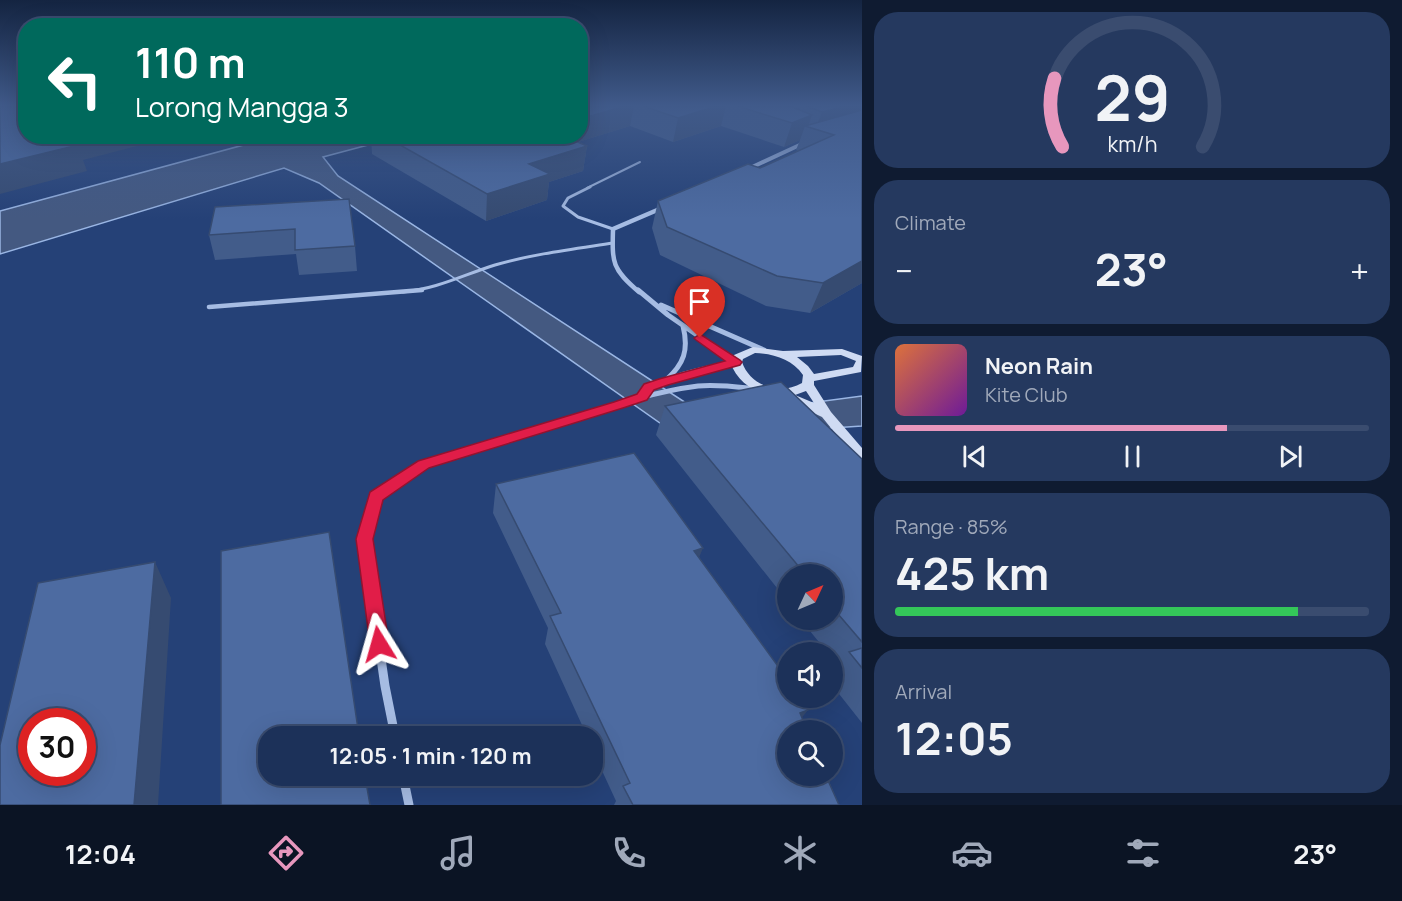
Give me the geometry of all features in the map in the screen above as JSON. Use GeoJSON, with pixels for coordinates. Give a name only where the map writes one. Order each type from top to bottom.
{"type":"FeatureCollection","features":[{"type":"Feature","properties":{"kind":"street"},"geometry":{"type":"LineString","coordinates":[[740,172],[804,144]]}},
{"type":"Feature","properties":{"kind":"street"},"geometry":{"type":"LineString","coordinates":[[666,206],[613,230],[612,260],[623,277],[682,325],[735,362],[740,375],[766,390]]}},
{"type":"Feature","properties":{"kind":"street"},"geometry":{"type":"LineString","coordinates":[[652,301],[764,350],[783,354],[842,352],[862,360],[857,370],[809,382],[802,390],[781,393]]}},
{"type":"Feature","properties":{"kind":"street"},"geometry":{"type":"LineString","coordinates":[[664,382],[681,367],[686,345],[682,325]]}},
{"type":"Feature","properties":{"kind":"street"},"geometry":{"type":"LineString","coordinates":[[642,397],[649,387],[735,362],[744,353],[764,350]]}},
{"type":"Feature","properties":{"kind":"street"},"geometry":{"type":"LineString","coordinates":[[783,354],[805,368],[809,382],[827,415],[862,456]]}},
{"type":"Feature","properties":{"kind":"street"},"geometry":{"type":"LineString","coordinates":[[393,726],[364,539],[376,497],[424,465],[642,397],[698,386],[720,385],[781,393],[827,415]]}},
{"type":"Feature","properties":{"kind":"street"},"geometry":{"type":"LineString","coordinates":[[405,786],[409,805]]}},
{"type":"Feature","properties":{"kind":"lane"},"geometry":{"type":"LineString","coordinates":[[613,230],[578,217],[563,206],[568,198],[640,162]]}},
{"type":"Feature","properties":{"kind":"lane"},"geometry":{"type":"LineString","coordinates":[[208,307],[427,290],[496,265],[558,251],[613,243]]}},
{"type":"Feature","properties":{"kind":"water"},"geometry":{"type":"Polygon","coordinates":[[[247,144],[372,144],[323,157],[338,176],[686,403],[727,414],[862,396],[862,426],[727,435],[660,423],[319,183],[284,168],[0,254],[0,211],[247,144]]]}},
{"type":"Feature","properties":{"kind":"building"},"geometry":{"type":"Polygon","coordinates":[[[0,144],[78,145],[0,164],[0,144]]]}},
{"type":"Feature","properties":{"kind":"building"},"geometry":{"type":"Polygon","coordinates":[[[398,144],[582,144],[587,146],[529,164],[550,174],[487,194],[398,144]]]}},
{"type":"Feature","properties":{"kind":"building"},"geometry":{"type":"Polygon","coordinates":[[[815,144],[862,144],[862,261],[823,283],[777,276],[667,227],[658,201],[748,164],[760,168],[815,144]]]}},
{"type":"Feature","properties":{"kind":"building"},"geometry":{"type":"Polygon","coordinates":[[[349,199],[355,246],[295,250],[295,229],[209,235],[215,207],[349,199]]]}},
{"type":"Feature","properties":{"kind":"building"},"geometry":{"type":"Polygon","coordinates":[[[781,382],[862,459],[862,642],[843,620],[843,564],[797,564],[665,406],[781,382]]]}},
{"type":"Feature","properties":{"kind":"building"},"geometry":{"type":"Polygon","coordinates":[[[634,453],[703,548],[694,551],[777,665],[777,708],[807,708],[808,710],[800,713],[803,720],[777,720],[777,786],[830,786],[839,805],[633,805],[623,786],[630,783],[550,616],[561,613],[496,484],[634,453]]]}},
{"type":"Feature","properties":{"kind":"building"},"geometry":{"type":"Polygon","coordinates":[[[329,532],[358,726],[258,726],[258,786],[367,786],[370,805],[221,805],[221,551],[329,532]]]}},
{"type":"Feature","properties":{"kind":"building"},"geometry":{"type":"Polygon","coordinates":[[[155,562],[134,805],[0,805],[0,745],[38,583],[155,562]]]}},
{"type":"Feature","properties":{"kind":"building"},"geometry":{"type":"Polygon","coordinates":[[[862,648],[862,668],[849,652],[862,648]]]}},
{"type":"Feature","properties":{"kind":"route"},"geometry":{"type":"LineString","coordinates":[[379,644],[364,539],[376,497],[424,465],[618,405],[642,397],[649,387],[735,362],[700,338]]}}]}
